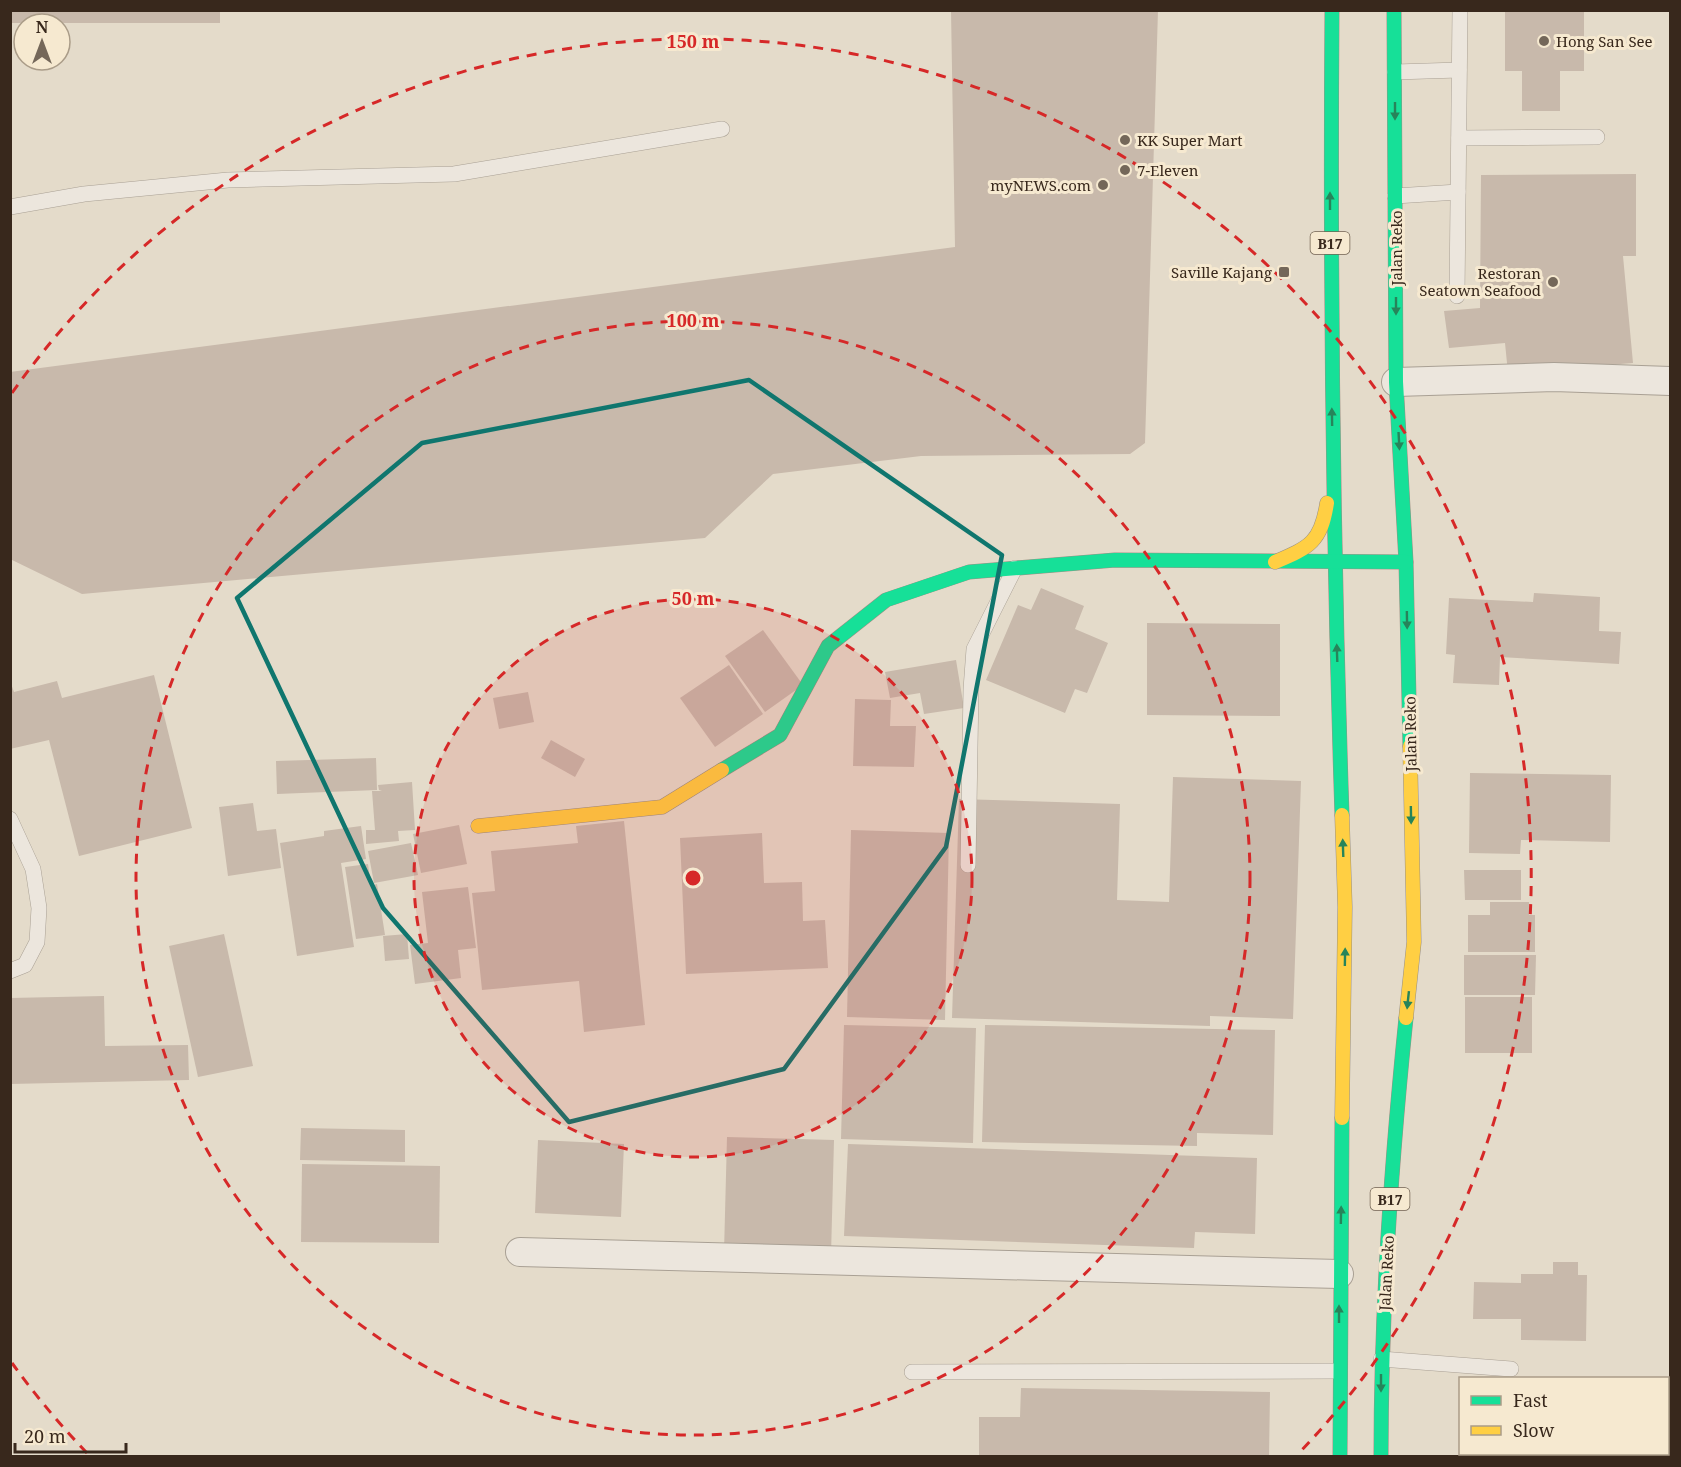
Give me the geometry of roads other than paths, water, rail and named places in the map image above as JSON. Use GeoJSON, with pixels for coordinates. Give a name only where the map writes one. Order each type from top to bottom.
{"type":"FeatureCollection","features":[{"type":"Feature","properties":{"kind":"main road","name":"B17"},"geometry":{"type":"LineString","coordinates":[[1332,10],[1330,270],[1332,475],[1345,907],[1338,1371],[1340,1456]]}},
{"type":"Feature","properties":{"kind":"main road","name":"Jalan Reko"},"geometry":{"type":"LineString","coordinates":[[1381,1456],[1381,1359],[1394,1138],[1414,942],[1406,562],[1396,382],[1394,10]]}},
{"type":"Feature","properties":{"kind":"main road"},"geometry":{"type":"LineString","coordinates":[[1275,562],[1303,550],[1323,529],[1332,475]]}},
{"type":"Feature","properties":{"kind":"main road"},"geometry":{"type":"LineString","coordinates":[[478,826],[662,807],[780,735],[828,646],[886,600],[969,572],[1115,560],[1406,562]]}},
{"type":"Feature","properties":{"kind":"street"},"geometry":{"type":"LineString","coordinates":[[1396,382],[1554,377],[1671,381]]}},
{"type":"Feature","properties":{"kind":"street"},"geometry":{"type":"LineString","coordinates":[[520,1252],[1339,1274]]}},
{"type":"Feature","properties":{"kind":"lane"},"geometry":{"type":"LineString","coordinates":[[1457,296],[1460,10]]}},
{"type":"Feature","properties":{"kind":"lane"},"geometry":{"type":"LineString","coordinates":[[1395,72],[1459,70]]}},
{"type":"Feature","properties":{"kind":"lane"},"geometry":{"type":"LineString","coordinates":[[10,207],[84,194],[228,180],[454,174],[722,129]]}},
{"type":"Feature","properties":{"kind":"lane"},"geometry":{"type":"LineString","coordinates":[[1459,138],[1597,137]]}},
{"type":"Feature","properties":{"kind":"lane"},"geometry":{"type":"LineString","coordinates":[[1395,196],[1458,192]]}},
{"type":"Feature","properties":{"kind":"lane"},"geometry":{"type":"LineString","coordinates":[[968,865],[971,688],[974,649],[1015,568]]}},
{"type":"Feature","properties":{"kind":"lane"},"geometry":{"type":"LineString","coordinates":[[10,819],[33,869],[39,908],[37,942],[25,964],[10,970]]}},
{"type":"Feature","properties":{"kind":"lane"},"geometry":{"type":"LineString","coordinates":[[1381,1359],[1511,1369]]}},
{"type":"Feature","properties":{"kind":"lane"},"geometry":{"type":"LineString","coordinates":[[912,1372],[1338,1371]]}},
{"type":"Feature","properties":{"kind":"place","name":"Hong San See"},"geometry":{"type":"Point","coordinates":[1544,41]}},
{"type":"Feature","properties":{"kind":"place","name":"KK Super Mart"},"geometry":{"type":"Point","coordinates":[1125,140]}},
{"type":"Feature","properties":{"kind":"place","name":"7-Eleven"},"geometry":{"type":"Point","coordinates":[1125,170]}},
{"type":"Feature","properties":{"kind":"place","name":"myNEWS.com"},"geometry":{"type":"Point","coordinates":[1103,185]}},
{"type":"Feature","properties":{"kind":"place","name":"Saville Kajang"},"geometry":{"type":"Point","coordinates":[1284,272]}},
{"type":"Feature","properties":{"kind":"place","name":"Restoran Seatown Seafood"},"geometry":{"type":"Point","coordinates":[1553,282]}}]}
